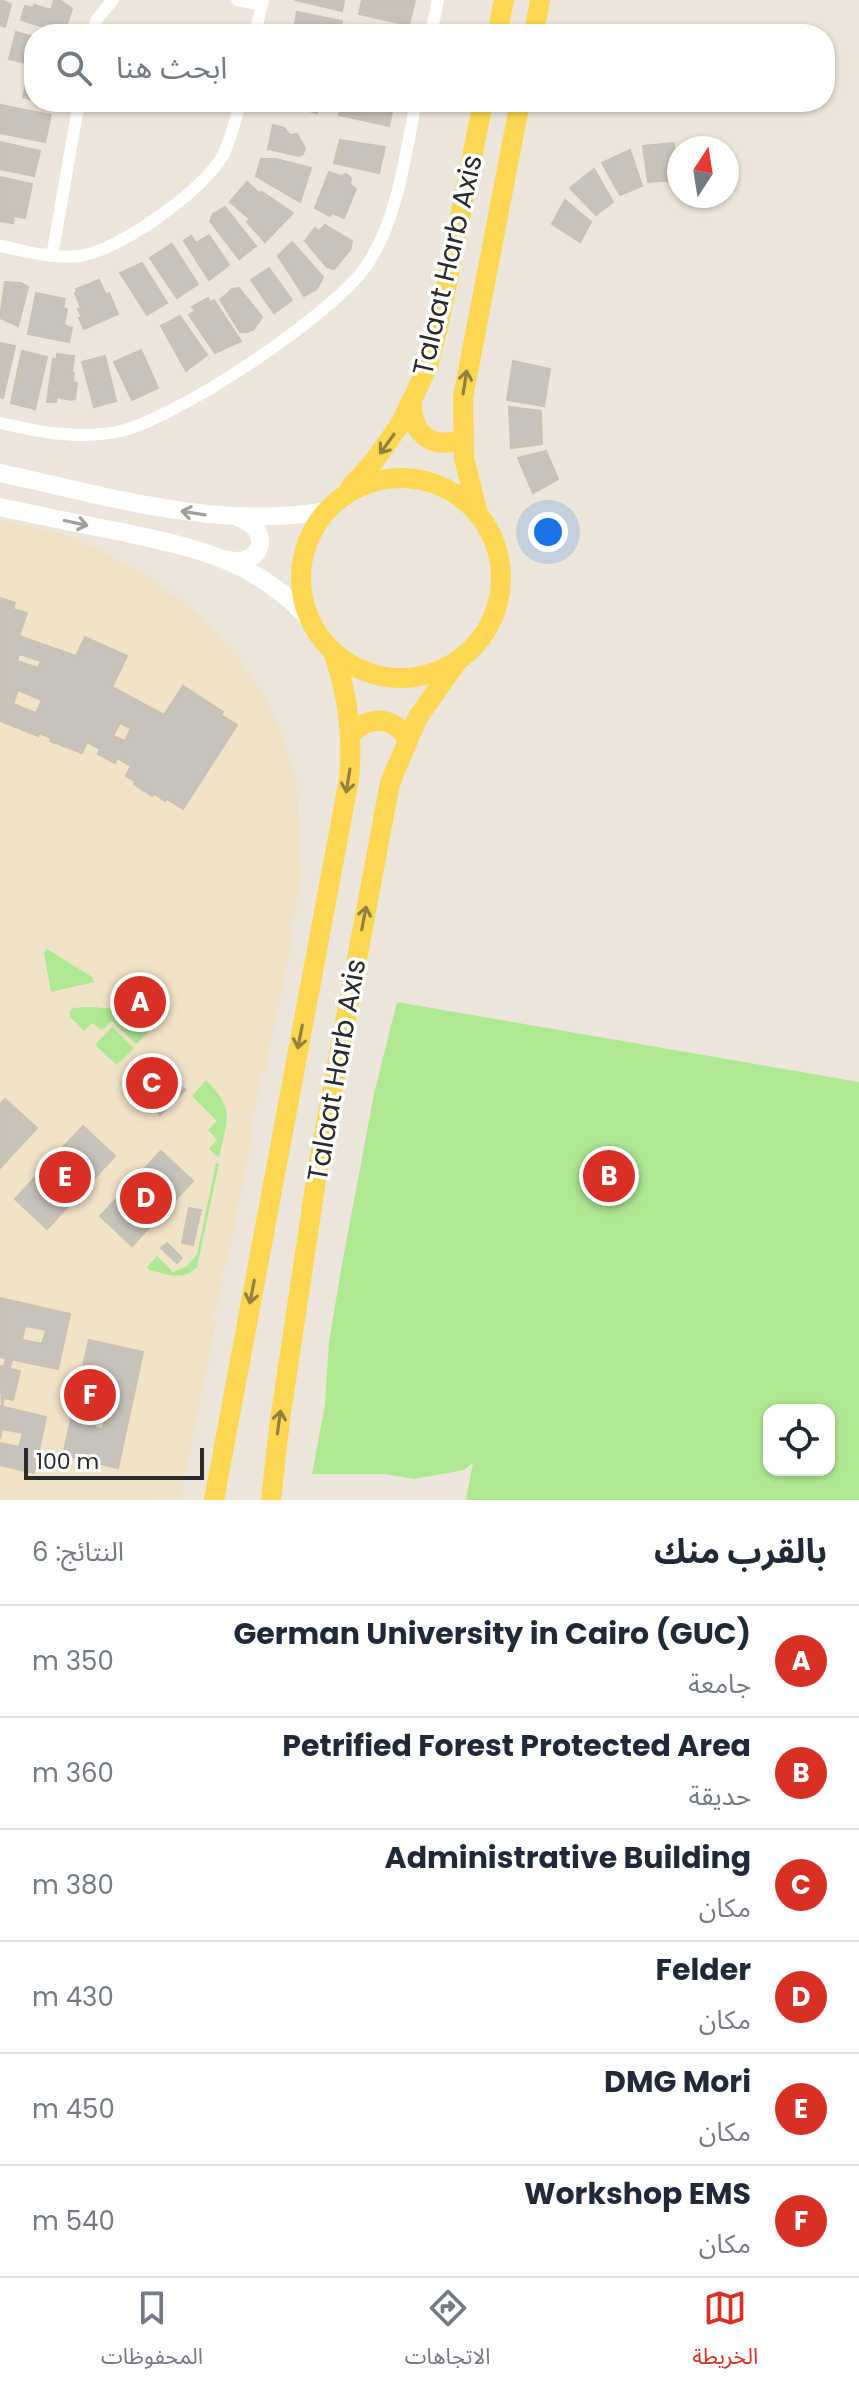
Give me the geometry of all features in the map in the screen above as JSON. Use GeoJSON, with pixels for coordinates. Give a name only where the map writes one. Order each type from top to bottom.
{"type":"FeatureCollection","features":[{"type":"Feature","properties":{"kind":"main road"},"geometry":{"type":"LineString","coordinates":[[499,24],[504,0]]}},
{"type":"Feature","properties":{"kind":"main road"},"geometry":{"type":"LineString","coordinates":[[536,24],[540,0]]}},
{"type":"Feature","properties":{"kind":"main road","name":"Talaat Harb Axis"},"geometry":{"type":"LineString","coordinates":[[333,505],[389,442],[412,405],[434,346],[481,112]]}},
{"type":"Feature","properties":{"kind":"main road","name":"Talaat Harb Axis"},"geometry":{"type":"LineString","coordinates":[[478,514],[467,477],[462,439],[465,377],[518,112]]}},
{"type":"Feature","properties":{"kind":"main road"},"geometry":{"type":"LineString","coordinates":[[412,405],[412,418],[426,438],[450,444],[462,439]]}},
{"type":"Feature","properties":{"kind":"main road"},"geometry":{"type":"LineString","coordinates":[[0,473],[176,511],[239,518],[290,517],[333,505],[372,482],[409,478],[440,486],[467,502],[478,514],[499,556],[501,589],[498,605],[487,628],[459,659],[428,674],[393,677],[360,668],[332,650],[313,623],[272,584],[229,560],[188,546],[0,507]]}},
{"type":"Feature","properties":{"kind":"main road"},"geometry":{"type":"LineString","coordinates":[[313,623],[302,592],[303,558],[315,526],[333,505]]}},
{"type":"Feature","properties":{"kind":"main road"},"geometry":{"type":"LineString","coordinates":[[229,560],[247,560],[260,545],[258,529],[239,518]]}},
{"type":"Feature","properties":{"kind":"main road","name":"Talaat Harb Axis"},"geometry":{"type":"LineString","coordinates":[[214,1500],[349,779],[351,735],[344,687],[332,650]]}},
{"type":"Feature","properties":{"kind":"main road","name":"Talaat Harb Axis"},"geometry":{"type":"LineString","coordinates":[[271,1500],[318,1167],[390,783],[407,738],[430,697],[459,659]]}},
{"type":"Feature","properties":{"kind":"main road"},"geometry":{"type":"LineString","coordinates":[[351,735],[366,722],[380,720],[393,724],[407,738]]}},
{"type":"Feature","properties":{"kind":"street"},"geometry":{"type":"LineString","coordinates":[[95,24],[113,0]]}},
{"type":"Feature","properties":{"kind":"street"},"geometry":{"type":"LineString","coordinates":[[237,0],[262,2],[257,24]]}},
{"type":"Feature","properties":{"kind":"street"},"geometry":{"type":"LineString","coordinates":[[433,24],[438,0]]}},
{"type":"Feature","properties":{"kind":"street"},"geometry":{"type":"LineString","coordinates":[[52,256],[77,112]]}},
{"type":"Feature","properties":{"kind":"street"},"geometry":{"type":"LineString","coordinates":[[0,246],[52,256],[83,256],[102,250],[149,223],[204,179],[223,154],[237,112]]}},
{"type":"Feature","properties":{"kind":"street"},"geometry":{"type":"LineString","coordinates":[[0,423],[70,435],[108,433],[140,425],[187,401],[317,316],[350,286],[367,264],[380,239],[401,177],[414,112]]}},
{"type":"Feature","properties":{"kind":"shaded area"},"geometry":{"type":"Polygon","coordinates":[[[0,520],[60,533],[96,548],[148,576],[196,613],[238,658],[261,690],[279,726],[297,783],[301,878],[298,880],[293,919],[288,928],[293,934],[265,1071],[258,1075],[260,1084],[249,1122],[253,1130],[226,1268],[221,1272],[216,1310],[211,1317],[216,1322],[180,1500],[0,1500],[0,520]]]}},
{"type":"Feature","properties":{"kind":"green space"},"geometry":{"type":"Polygon","coordinates":[[[47,949],[92,977],[94,982],[51,992],[44,953],[47,949]]]}},
{"type":"Feature","properties":{"kind":"green space"},"geometry":{"type":"Polygon","coordinates":[[[397,1002],[859,1082],[859,1500],[466,1500],[473,1463],[464,1470],[414,1479],[385,1474],[312,1474],[325,1405],[329,1341],[374,1094],[397,1002]]]}},
{"type":"Feature","properties":{"kind":"green space"},"geometry":{"type":"Polygon","coordinates":[[[73,1008],[128,1013],[151,1024],[151,1030],[136,1044],[112,1021],[102,1030],[92,1023],[84,1031],[70,1017],[70,1012],[73,1008]]]}},
{"type":"Feature","properties":{"kind":"green space"},"geometry":{"type":"Polygon","coordinates":[[[112,1027],[134,1048],[117,1065],[95,1045],[112,1027]]]}},
{"type":"Feature","properties":{"kind":"green space"},"geometry":{"type":"Polygon","coordinates":[[[206,1080],[222,1100],[227,1116],[219,1158],[209,1149],[217,1140],[208,1130],[217,1121],[192,1096],[206,1080]]]}},
{"type":"Feature","properties":{"kind":"green space"},"geometry":{"type":"Polygon","coordinates":[[[216,1163],[219,1164],[197,1267],[180,1276],[149,1270],[147,1267],[157,1256],[173,1272],[187,1266],[197,1254],[216,1163]]]}},
{"type":"Feature","properties":{"kind":"building"},"geometry":{"type":"Polygon","coordinates":[[[0,0],[11,4],[5,27],[0,25],[0,0]]]}},
{"type":"Feature","properties":{"kind":"building"},"geometry":{"type":"Polygon","coordinates":[[[54,0],[72,9],[67,24],[34,24],[21,20],[25,6],[51,10],[54,0]]]}},
{"type":"Feature","properties":{"kind":"building"},"geometry":{"type":"Polygon","coordinates":[[[295,0],[344,0],[342,11],[295,0]]]}},
{"type":"Feature","properties":{"kind":"building"},"geometry":{"type":"Polygon","coordinates":[[[362,0],[415,0],[409,24],[359,14],[362,0]]]}},
{"type":"Feature","properties":{"kind":"building"},"geometry":{"type":"Polygon","coordinates":[[[297,12],[342,21],[342,24],[295,24],[297,12]]]}},
{"type":"Feature","properties":{"kind":"building"},"geometry":{"type":"Polygon","coordinates":[[[16,32],[24,34],[24,63],[9,59],[16,32]]]}},
{"type":"Feature","properties":{"kind":"building"},"geometry":{"type":"Polygon","coordinates":[[[1,105],[51,115],[45,142],[0,133],[1,105]]]}},
{"type":"Feature","properties":{"kind":"building"},"geometry":{"type":"Polygon","coordinates":[[[340,112],[392,112],[389,126],[339,115],[340,112]]]}},
{"type":"Feature","properties":{"kind":"building"},"geometry":{"type":"Polygon","coordinates":[[[273,125],[284,128],[290,135],[297,134],[305,148],[303,154],[299,156],[268,149],[273,125]]]}},
{"type":"Feature","properties":{"kind":"building"},"geometry":{"type":"Polygon","coordinates":[[[340,140],[385,147],[379,173],[334,163],[340,140]]]}},
{"type":"Feature","properties":{"kind":"building"},"geometry":{"type":"Polygon","coordinates":[[[0,142],[40,151],[34,176],[0,169],[0,142]]]}},
{"type":"Feature","properties":{"kind":"building"},"geometry":{"type":"Polygon","coordinates":[[[667,144],[667,181],[648,182],[643,146],[667,144]]]}},
{"type":"Feature","properties":{"kind":"building"},"geometry":{"type":"Polygon","coordinates":[[[630,150],[642,186],[620,195],[602,163],[630,150]]]}},
{"type":"Feature","properties":{"kind":"building"},"geometry":{"type":"Polygon","coordinates":[[[261,159],[276,159],[311,168],[300,202],[256,176],[261,159]]]}},
{"type":"Feature","properties":{"kind":"building"},"geometry":{"type":"Polygon","coordinates":[[[594,169],[613,202],[596,215],[570,188],[594,169]]]}},
{"type":"Feature","properties":{"kind":"building"},"geometry":{"type":"Polygon","coordinates":[[[329,172],[341,176],[346,174],[356,189],[344,218],[332,213],[330,216],[315,208],[329,172]]]}},
{"type":"Feature","properties":{"kind":"building"},"geometry":{"type":"Polygon","coordinates":[[[0,177],[32,184],[25,218],[14,216],[13,223],[0,221],[0,177]]]}},
{"type":"Feature","properties":{"kind":"building"},"geometry":{"type":"Polygon","coordinates":[[[247,182],[259,193],[293,213],[265,242],[247,222],[250,219],[230,202],[247,182]]]}},
{"type":"Feature","properties":{"kind":"building"},"geometry":{"type":"Polygon","coordinates":[[[565,200],[591,222],[580,242],[552,224],[565,200]]]}},
{"type":"Feature","properties":{"kind":"building"},"geometry":{"type":"Polygon","coordinates":[[[225,207],[256,246],[239,259],[210,221],[213,214],[225,207]]]}},
{"type":"Feature","properties":{"kind":"building"},"geometry":{"type":"Polygon","coordinates":[[[325,225],[352,241],[350,250],[334,269],[327,267],[305,241],[315,228],[319,231],[325,225]]]}},
{"type":"Feature","properties":{"kind":"building"},"geometry":{"type":"Polygon","coordinates":[[[209,235],[229,265],[209,280],[184,241],[191,236],[196,243],[209,235]]]}},
{"type":"Feature","properties":{"kind":"building"},"geometry":{"type":"Polygon","coordinates":[[[292,242],[323,277],[317,289],[304,296],[278,256],[292,242]]]}},
{"type":"Feature","properties":{"kind":"building"},"geometry":{"type":"Polygon","coordinates":[[[172,244],[198,284],[177,298],[150,258],[172,244]]]}},
{"type":"Feature","properties":{"kind":"building"},"geometry":{"type":"Polygon","coordinates":[[[142,263],[167,303],[147,315],[120,273],[142,263]]]}},
{"type":"Feature","properties":{"kind":"building"},"geometry":{"type":"Polygon","coordinates":[[[269,268],[292,300],[274,313],[251,280],[269,268]]]}},
{"type":"Feature","properties":{"kind":"building"},"geometry":{"type":"Polygon","coordinates":[[[99,280],[118,314],[84,329],[79,318],[82,317],[76,289],[99,280]]]}},
{"type":"Feature","properties":{"kind":"building"},"geometry":{"type":"Polygon","coordinates":[[[5,282],[21,283],[28,287],[18,326],[0,318],[5,282]]]}},
{"type":"Feature","properties":{"kind":"building"},"geometry":{"type":"Polygon","coordinates":[[[239,288],[262,317],[248,332],[240,332],[220,300],[232,289],[239,288]]]}},
{"type":"Feature","properties":{"kind":"building"},"geometry":{"type":"Polygon","coordinates":[[[36,293],[65,299],[64,325],[72,328],[69,342],[28,334],[36,293]]]}},
{"type":"Feature","properties":{"kind":"building"},"geometry":{"type":"Polygon","coordinates":[[[208,298],[210,302],[214,300],[241,341],[215,353],[189,315],[195,311],[192,307],[208,298]]]}},
{"type":"Feature","properties":{"kind":"building"},"geometry":{"type":"Polygon","coordinates":[[[180,316],[207,355],[186,371],[161,326],[180,316]]]}},
{"type":"Feature","properties":{"kind":"building"},"geometry":{"type":"Polygon","coordinates":[[[0,343],[15,346],[3,398],[0,397],[0,343]]]}},
{"type":"Feature","properties":{"kind":"building"},"geometry":{"type":"Polygon","coordinates":[[[141,350],[158,388],[132,400],[114,362],[141,350]]]}},
{"type":"Feature","properties":{"kind":"building"},"geometry":{"type":"Polygon","coordinates":[[[22,351],[47,357],[35,409],[11,403],[22,351]]]}},
{"type":"Feature","properties":{"kind":"building"},"geometry":{"type":"Polygon","coordinates":[[[57,354],[74,356],[75,399],[57,397],[56,402],[47,402],[53,359],[57,359],[57,354]]]}},
{"type":"Feature","properties":{"kind":"building"},"geometry":{"type":"Polygon","coordinates":[[[105,356],[116,401],[94,407],[82,362],[105,356]]]}},
{"type":"Feature","properties":{"kind":"building"},"geometry":{"type":"Polygon","coordinates":[[[513,361],[550,369],[544,406],[507,400],[513,361]]]}},
{"type":"Feature","properties":{"kind":"building"},"geometry":{"type":"Polygon","coordinates":[[[509,407],[541,411],[542,444],[511,448],[509,407]]]}},
{"type":"Feature","properties":{"kind":"building"},"geometry":{"type":"Polygon","coordinates":[[[546,451],[558,479],[533,493],[518,458],[546,451]]]}},
{"type":"Feature","properties":{"kind":"building"},"geometry":{"type":"Polygon","coordinates":[[[0,598],[15,603],[13,609],[27,613],[19,636],[76,656],[85,637],[127,656],[112,687],[164,715],[183,686],[237,725],[183,809],[167,799],[152,796],[134,784],[136,782],[126,776],[131,766],[117,758],[115,763],[98,754],[100,749],[87,742],[82,753],[50,741],[51,738],[39,733],[38,736],[0,721],[0,598]],[[19,654],[17,661],[38,668],[41,661],[19,654]],[[18,690],[13,704],[36,713],[42,700],[18,690]],[[120,723],[113,736],[125,741],[131,728],[120,723]]]}},
{"type":"Feature","properties":{"kind":"building"},"geometry":{"type":"Polygon","coordinates":[[[148,1055],[185,1090],[160,1115],[124,1081],[148,1055]]]}},
{"type":"Feature","properties":{"kind":"building"},"geometry":{"type":"Polygon","coordinates":[[[5,1099],[37,1128],[0,1168],[0,1104],[5,1099]]]}},
{"type":"Feature","properties":{"kind":"building"},"geometry":{"type":"Polygon","coordinates":[[[83,1126],[115,1156],[47,1229],[15,1199],[83,1126]]]}},
{"type":"Feature","properties":{"kind":"building"},"geometry":{"type":"Polygon","coordinates":[[[161,1151],[193,1181],[132,1246],[100,1216],[161,1151]]]}},
{"type":"Feature","properties":{"kind":"building"},"geometry":{"type":"Polygon","coordinates":[[[189,1208],[201,1210],[193,1245],[182,1243],[189,1208]]]}},
{"type":"Feature","properties":{"kind":"building"},"geometry":{"type":"Polygon","coordinates":[[[167,1243],[182,1258],[177,1263],[161,1248],[167,1243]]]}},
{"type":"Feature","properties":{"kind":"building"},"geometry":{"type":"Polygon","coordinates":[[[0,1298],[70,1314],[58,1369],[0,1357],[0,1298]],[[25,1326],[22,1340],[42,1344],[46,1330],[25,1326]]]}},
{"type":"Feature","properties":{"kind":"building"},"geometry":{"type":"Polygon","coordinates":[[[89,1340],[143,1352],[118,1468],[63,1455],[89,1340]],[[106,1376],[95,1428],[103,1429],[114,1378],[106,1376]]]}},
{"type":"Feature","properties":{"kind":"building"},"geometry":{"type":"Polygon","coordinates":[[[6,1358],[12,1359],[10,1369],[20,1371],[13,1400],[4,1398],[2,1407],[0,1366],[4,1367],[6,1358]]]}},
{"type":"Feature","properties":{"kind":"building"},"geometry":{"type":"Polygon","coordinates":[[[0,1406],[46,1417],[34,1473],[0,1465],[0,1443],[19,1447],[23,1433],[2,1429],[0,1439],[0,1406]]]}},
{"type":"Feature","properties":{"kind":"place","name":"German University in Cairo (GUC)"},"geometry":{"type":"Point","coordinates":[140,1002]}},
{"type":"Feature","properties":{"kind":"place","name":"Administrative Building"},"geometry":{"type":"Point","coordinates":[152,1083]}},
{"type":"Feature","properties":{"kind":"place","name":"Petrified Forest Protected Area"},"geometry":{"type":"Point","coordinates":[609,1176]}},
{"type":"Feature","properties":{"kind":"place","name":"DMG Mori"},"geometry":{"type":"Point","coordinates":[65,1177]}},
{"type":"Feature","properties":{"kind":"place","name":"Felder"},"geometry":{"type":"Point","coordinates":[146,1198]}},
{"type":"Feature","properties":{"kind":"place","name":"Workshop EMS"},"geometry":{"type":"Point","coordinates":[90,1395]}}]}
